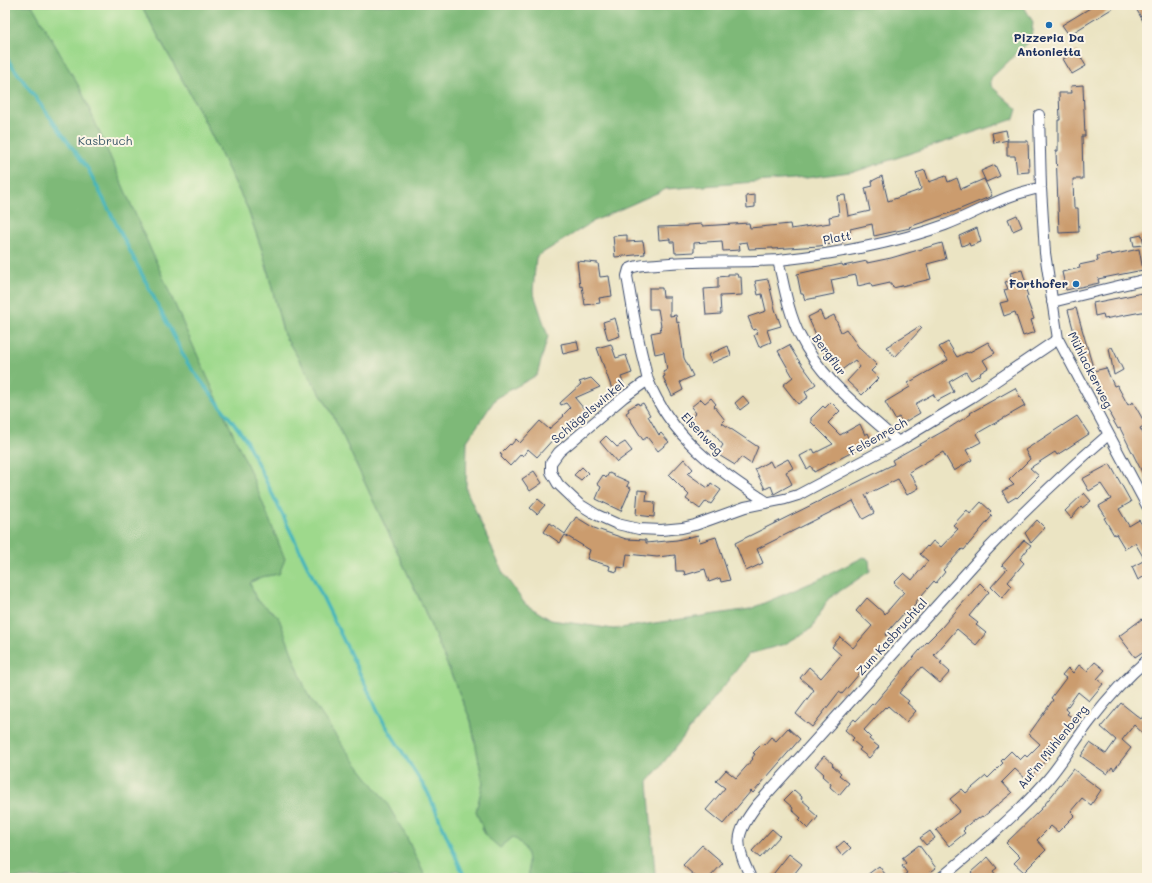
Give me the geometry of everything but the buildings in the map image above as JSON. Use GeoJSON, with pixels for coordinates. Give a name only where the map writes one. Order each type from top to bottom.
{"type":"FeatureCollection","features":[{"type":"Feature","properties":{"kind":"street","name":"Mühlackerweg"},"geometry":{"type":"LineString","coordinates":[[1039,115],[1045,253],[1058,339],[1147,506]]}},
{"type":"Feature","properties":{"kind":"street","name":"Platt"},"geometry":{"type":"LineString","coordinates":[[629,269],[635,266],[669,263],[778,260],[875,245],[911,236],[945,225],[1020,193],[1041,188]]}},
{"type":"Feature","properties":{"kind":"street","name":"Bergflur"},"geometry":{"type":"LineString","coordinates":[[778,260],[789,306],[800,335],[814,361],[833,384],[898,442]]}},
{"type":"Feature","properties":{"kind":"street","name":"Elsenweg"},"geometry":{"type":"LineString","coordinates":[[629,269],[627,276],[636,332],[648,380],[665,414],[686,440],[716,468],[767,502]]}},
{"type":"Feature","properties":{"kind":"street"},"geometry":{"type":"LineString","coordinates":[[1052,302],[1147,279]]}},
{"type":"Feature","properties":{"kind":"street","name":"Felsenrech"},"geometry":{"type":"LineString","coordinates":[[695,525],[746,507],[784,499],[798,494],[898,442],[972,397],[1058,339]]}},
{"type":"Feature","properties":{"kind":"street","name":"Schlägelswinkel"},"geometry":{"type":"LineString","coordinates":[[648,380],[624,397],[559,452],[551,463],[551,472],[558,484],[579,504],[597,515],[617,524],[639,529],[661,530],[695,525]]}},
{"type":"Feature","properties":{"kind":"street","name":"Zum Kasbruchtal"},"geometry":{"type":"LineString","coordinates":[[751,878],[738,844],[740,833],[746,820],[757,805],[986,551],[1025,511],[1108,435]]}},
{"type":"Feature","properties":{"kind":"street","name":"Auf'm Mühlenberg"},"geometry":{"type":"LineString","coordinates":[[941,878],[1019,809],[1058,766],[1110,696],[1147,660]]}},
{"type":"Feature","properties":{"kind":"green space","name":"Kasbruch"},"geometry":{"type":"Polygon","coordinates":[[[5,5],[141,5],[199,110],[247,207],[263,253],[284,335],[332,413],[420,600],[471,721],[475,742],[571,878],[426,878],[312,739],[5,5]]]}},
{"type":"Feature","properties":{"kind":"green space"},"geometry":{"type":"Polygon","coordinates":[[[5,5],[32,5],[81,90],[186,330],[250,471],[285,559],[279,574],[261,577],[250,583],[256,599],[278,616],[307,693],[342,745],[385,800],[406,836],[426,878],[5,878],[5,5]]]}},
{"type":"Feature","properties":{"kind":"green space"},"geometry":{"type":"Polygon","coordinates":[[[141,5],[1023,5],[1033,22],[1031,40],[991,78],[991,86],[1017,109],[1014,119],[857,171],[806,178],[666,189],[594,221],[536,257],[533,291],[548,336],[537,375],[496,398],[467,441],[466,489],[503,573],[525,604],[551,620],[614,629],[750,609],[813,582],[864,557],[869,560],[870,571],[828,599],[812,628],[785,644],[749,654],[648,782],[655,874],[657,878],[530,878],[526,852],[520,843],[513,837],[500,848],[485,835],[476,811],[483,783],[471,721],[420,600],[332,413],[284,335],[263,253],[247,207],[199,110],[141,5]]]}},
{"type":"Feature","properties":{"kind":"waterway"},"geometry":{"type":"LineString","coordinates":[[5,56],[88,169],[188,364],[245,438],[383,721],[428,793],[465,878]]}},
{"type":"Feature","properties":{"kind":"place","name":"Pizzeria Da Antonietta"},"geometry":{"type":"Point","coordinates":[1049,25]}},
{"type":"Feature","properties":{"kind":"place","name":"Forthofer"},"geometry":{"type":"Point","coordinates":[1076,284]}}]}
